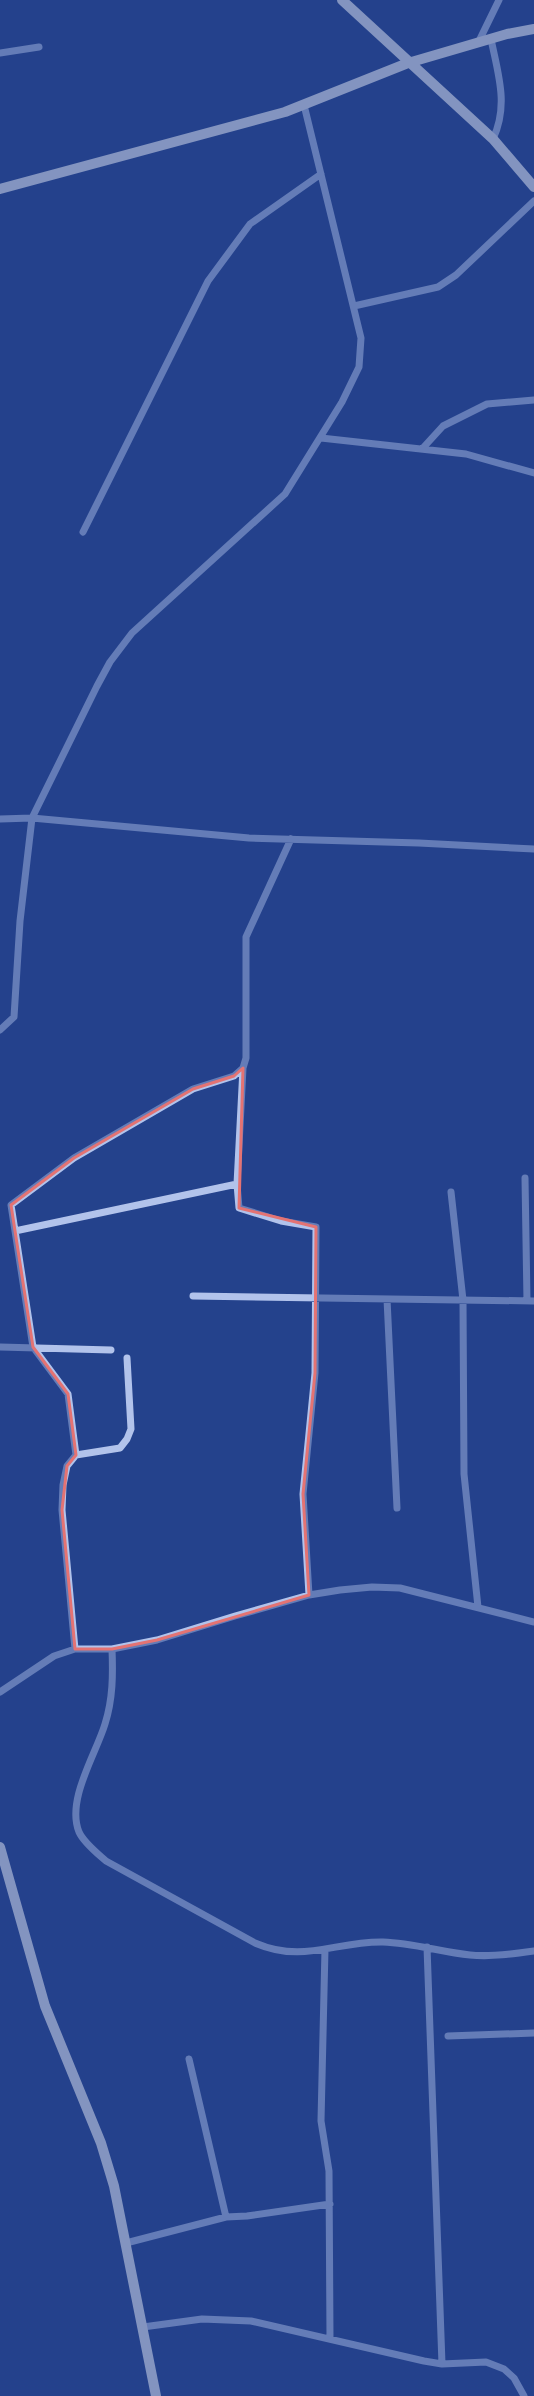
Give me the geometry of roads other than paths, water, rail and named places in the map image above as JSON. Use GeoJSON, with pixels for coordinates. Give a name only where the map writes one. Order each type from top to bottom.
{"type":"FeatureCollection","features":[{"type":"Feature","properties":{"kind":"main road"},"geometry":{"type":"LineString","coordinates":[[342,0],[393,46],[408,63],[493,139],[534,187]]}},
{"type":"Feature","properties":{"kind":"main road"},"geometry":{"type":"LineString","coordinates":[[0,189],[285,112],[408,63],[491,39],[534,29]]}},
{"type":"Feature","properties":{"kind":"main road"},"geometry":{"type":"LineString","coordinates":[[0,1847],[45,2006],[100,2143],[114,2186],[156,2396]]}},
{"type":"Feature","properties":{"kind":"street"},"geometry":{"type":"LineString","coordinates":[[478,43],[499,0]]}},
{"type":"Feature","properties":{"kind":"street"},"geometry":{"type":"LineString","coordinates":[[491,39],[502,98],[500,124],[493,139]]}},
{"type":"Feature","properties":{"kind":"street"},"geometry":{"type":"LineString","coordinates":[[0,53],[39,47]]}},
{"type":"Feature","properties":{"kind":"street"},"geometry":{"type":"LineString","coordinates":[[0,1030],[14,1016],[20,921],[32,818],[110,662],[132,633],[285,494],[342,402],[359,367],[361,338],[304,105]]}},
{"type":"Feature","properties":{"kind":"street"},"geometry":{"type":"LineString","coordinates":[[83,532],[208,281],[250,224],[321,174]]}},
{"type":"Feature","properties":{"kind":"street"},"geometry":{"type":"LineString","coordinates":[[354,306],[438,287],[456,275],[534,201]]}},
{"type":"Feature","properties":{"kind":"street"},"geometry":{"type":"LineString","coordinates":[[422,449],[443,426],[487,404],[534,400]]}},
{"type":"Feature","properties":{"kind":"street"},"geometry":{"type":"LineString","coordinates":[[321,438],[466,454],[534,473]]}},
{"type":"Feature","properties":{"kind":"street"},"geometry":{"type":"LineString","coordinates":[[0,819],[32,818],[249,838],[419,843],[534,849]]}},
{"type":"Feature","properties":{"kind":"street"},"geometry":{"type":"LineString","coordinates":[[291,839],[246,937],[246,1058],[243,1068],[237,1184],[238,1208],[281,1221],[316,1227],[314,1298],[315,1373],[303,1494],[309,1595]]}},
{"type":"Feature","properties":{"kind":"street"},"geometry":{"type":"LineString","coordinates":[[76,1455],[68,1394],[32,1347],[11,1205],[63,1165],[193,1089],[234,1076],[243,1068]]}},
{"type":"Feature","properties":{"kind":"street"},"geometry":{"type":"LineString","coordinates":[[192,1296],[531,1301],[525,1178]]}},
{"type":"Feature","properties":{"kind":"street"},"geometry":{"type":"LineString","coordinates":[[15,1230],[237,1184]]}},
{"type":"Feature","properties":{"kind":"street"},"geometry":{"type":"LineString","coordinates":[[451,1192],[463,1300],[464,1474],[478,1607]]}},
{"type":"Feature","properties":{"kind":"street"},"geometry":{"type":"LineString","coordinates":[[387,1299],[397,1508]]}},
{"type":"Feature","properties":{"kind":"street"},"geometry":{"type":"LineString","coordinates":[[0,1347],[111,1350]]}},
{"type":"Feature","properties":{"kind":"street"},"geometry":{"type":"LineString","coordinates":[[75,1648],[62,1510],[63,1485],[67,1466],[76,1455],[120,1448],[127,1439],[131,1430],[128,1358]]}},
{"type":"Feature","properties":{"kind":"street"},"geometry":{"type":"LineString","coordinates":[[0,1692],[54,1656],[75,1648],[112,1649],[157,1640],[309,1595],[372,1587],[400,1588],[534,1622]]}},
{"type":"Feature","properties":{"kind":"street"},"geometry":{"type":"LineString","coordinates":[[112,1649],[113,1675],[111,1703],[105,1725],[80,1791],[77,1813],[80,1832],[93,1850],[106,1861],[255,1943],[274,1951],[286,1952],[325,1949],[368,1942],[408,1944],[471,1955],[513,1954],[534,1951]]}},
{"type":"Feature","properties":{"kind":"street"},"geometry":{"type":"LineString","coordinates":[[427,1947],[442,2364]]}},
{"type":"Feature","properties":{"kind":"street"},"geometry":{"type":"LineString","coordinates":[[325,1949],[320,2121],[330,2171],[330,2338]]}},
{"type":"Feature","properties":{"kind":"street"},"geometry":{"type":"LineString","coordinates":[[448,2036],[534,2033]]}},
{"type":"Feature","properties":{"kind":"street"},"geometry":{"type":"LineString","coordinates":[[189,2059],[226,2217]]}},
{"type":"Feature","properties":{"kind":"street"},"geometry":{"type":"LineString","coordinates":[[126,2243],[226,2217],[247,2216],[330,2204]]}},
{"type":"Feature","properties":{"kind":"street"},"geometry":{"type":"LineString","coordinates":[[143,2327],[202,2319],[251,2321],[442,2364],[486,2362],[504,2369],[514,2378],[524,2396]]}}]}
